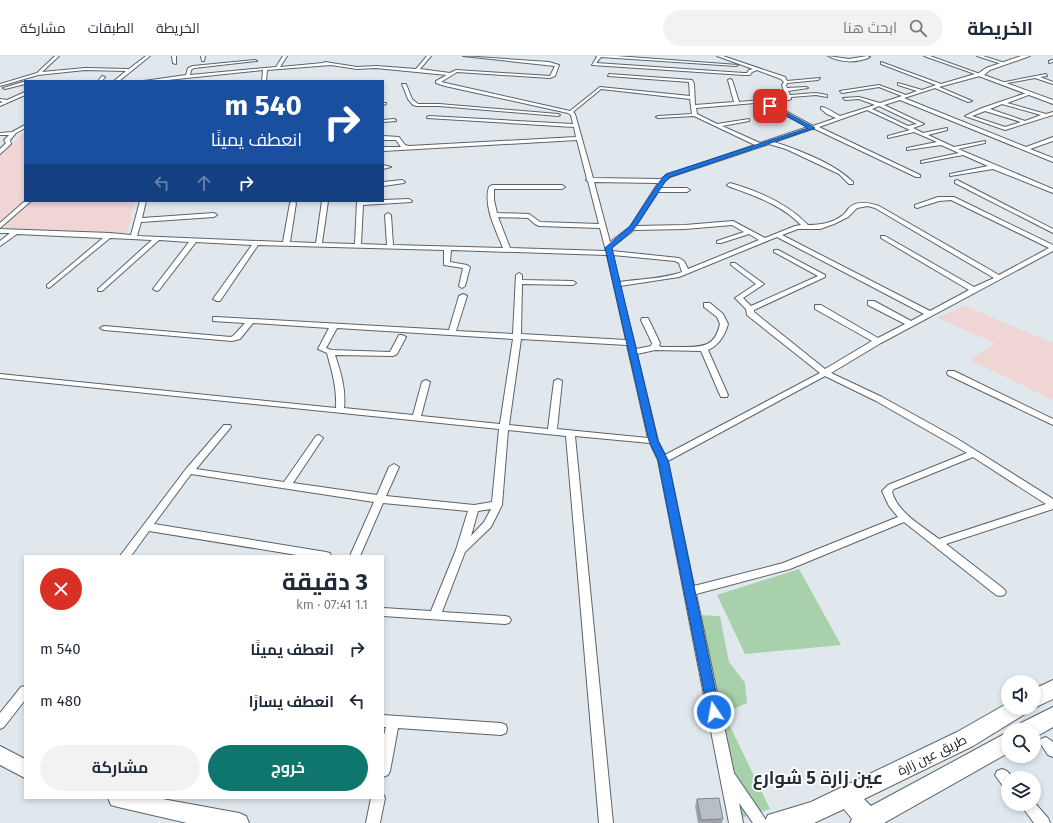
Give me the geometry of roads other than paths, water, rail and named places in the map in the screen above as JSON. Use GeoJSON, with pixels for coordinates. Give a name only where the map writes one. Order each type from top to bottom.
{"type":"FeatureCollection","features":[{"type":"Feature","properties":{"kind":"main road"},"geometry":{"type":"LineString","coordinates":[[1041,695],[1053,689]]}},
{"type":"Feature","properties":{"kind":"main road","name":"طريق عين زارة"},"geometry":{"type":"LineString","coordinates":[[776,823],[814,812],[965,739],[1006,715]]}},
{"type":"Feature","properties":{"kind":"main road"},"geometry":{"type":"LineString","coordinates":[[1041,723],[1053,716]]}},
{"type":"Feature","properties":{"kind":"main road","name":"طريق عين زارة"},"geometry":{"type":"LineString","coordinates":[[866,822],[1001,746]]}},
{"type":"Feature","properties":{"kind":"main road"},"geometry":{"type":"LineString","coordinates":[[847,796],[866,822]]}},
{"type":"Feature","properties":{"kind":"street"},"geometry":{"type":"LineString","coordinates":[[38,74],[57,56]]}},
{"type":"Feature","properties":{"kind":"street"},"geometry":{"type":"LineString","coordinates":[[117,80],[149,56]]}},
{"type":"Feature","properties":{"kind":"street"},"geometry":{"type":"LineString","coordinates":[[174,56],[175,63]]}},
{"type":"Feature","properties":{"kind":"street"},"geometry":{"type":"LineString","coordinates":[[276,68],[285,56]]}},
{"type":"Feature","properties":{"kind":"street"},"geometry":{"type":"LineString","coordinates":[[418,70],[419,66],[425,62],[429,56]]}},
{"type":"Feature","properties":{"kind":"street"},"geometry":{"type":"LineString","coordinates":[[465,56],[549,62],[558,65],[553,76],[548,78],[455,72],[438,83],[572,114]]}},
{"type":"Feature","properties":{"kind":"street"},"geometry":{"type":"LineString","coordinates":[[748,66],[599,56],[593,64],[744,74],[749,74],[750,71],[757,69]]}},
{"type":"Feature","properties":{"kind":"street"},"geometry":{"type":"LineString","coordinates":[[722,56],[783,78],[786,82]]}},
{"type":"Feature","properties":{"kind":"street"},"geometry":{"type":"LineString","coordinates":[[830,56],[838,60],[846,61],[869,56]]}},
{"type":"Feature","properties":{"kind":"street"},"geometry":{"type":"LineString","coordinates":[[861,56],[869,56]]}},
{"type":"Feature","properties":{"kind":"street"},"geometry":{"type":"LineString","coordinates":[[926,56],[1053,102]]}},
{"type":"Feature","properties":{"kind":"street"},"geometry":{"type":"LineString","coordinates":[[979,56],[1003,63]]}},
{"type":"Feature","properties":{"kind":"street"},"geometry":{"type":"LineString","coordinates":[[609,250],[632,228],[662,181],[668,176],[921,91],[979,74],[1003,63],[1026,56]]}},
{"type":"Feature","properties":{"kind":"street"},"geometry":{"type":"LineString","coordinates":[[321,59],[318,61],[357,68],[376,67],[450,74]]}},
{"type":"Feature","properties":{"kind":"street"},"geometry":{"type":"LineString","coordinates":[[664,69],[667,60]]}},
{"type":"Feature","properties":{"kind":"street"},"geometry":{"type":"LineString","coordinates":[[188,76],[188,69],[193,67],[255,61]]}},
{"type":"Feature","properties":{"kind":"street"},"geometry":{"type":"LineString","coordinates":[[882,63],[970,101]]}},
{"type":"Feature","properties":{"kind":"street"},"geometry":{"type":"LineString","coordinates":[[158,80],[188,76],[217,75],[265,69],[330,64]]}},
{"type":"Feature","properties":{"kind":"street"},"geometry":{"type":"LineString","coordinates":[[0,85],[38,74],[85,69],[130,70]]}},
{"type":"Feature","properties":{"kind":"street"},"geometry":{"type":"LineString","coordinates":[[264,80],[265,69]]}},
{"type":"Feature","properties":{"kind":"street"},"geometry":{"type":"LineString","coordinates":[[1002,83],[1046,74]]}},
{"type":"Feature","properties":{"kind":"street"},"geometry":{"type":"LineString","coordinates":[[609,76],[690,81],[692,84],[693,108],[695,115]]}},
{"type":"Feature","properties":{"kind":"street"},"geometry":{"type":"LineString","coordinates":[[1034,77],[1053,83]]}},
{"type":"Feature","properties":{"kind":"street"},"geometry":{"type":"LineString","coordinates":[[786,82],[818,79]]}},
{"type":"Feature","properties":{"kind":"street"},"geometry":{"type":"LineString","coordinates":[[730,80],[737,104]]}},
{"type":"Feature","properties":{"kind":"street"},"geometry":{"type":"LineString","coordinates":[[786,82],[784,85],[788,96]]}},
{"type":"Feature","properties":{"kind":"street"},"geometry":{"type":"LineString","coordinates":[[0,90],[24,83]]}},
{"type":"Feature","properties":{"kind":"street"},"geometry":{"type":"LineString","coordinates":[[900,84],[921,91]]}},
{"type":"Feature","properties":{"kind":"street"},"geometry":{"type":"LineString","coordinates":[[404,85],[406,94],[414,104],[417,105],[439,105],[572,114],[600,88],[693,98]]}},
{"type":"Feature","properties":{"kind":"street"},"geometry":{"type":"LineString","coordinates":[[842,92],[879,86],[1053,160]]}},
{"type":"Feature","properties":{"kind":"street"},"geometry":{"type":"LineString","coordinates":[[785,90],[806,88]]}},
{"type":"Feature","properties":{"kind":"street"},"geometry":{"type":"LineString","coordinates":[[0,105],[24,93]]}},
{"type":"Feature","properties":{"kind":"street"},"geometry":{"type":"LineString","coordinates":[[1029,93],[968,116],[1005,129],[1053,112]]}},
{"type":"Feature","properties":{"kind":"street"},"geometry":{"type":"LineString","coordinates":[[788,96],[816,94],[825,96]]}},
{"type":"Feature","properties":{"kind":"street"},"geometry":{"type":"LineString","coordinates":[[693,108],[785,100],[789,99],[788,96]]}},
{"type":"Feature","properties":{"kind":"street"},"geometry":{"type":"LineString","coordinates":[[845,99],[856,97],[880,105],[922,124],[909,127]]}},
{"type":"Feature","properties":{"kind":"street"},"geometry":{"type":"LineString","coordinates":[[0,100],[8,101]]}},
{"type":"Feature","properties":{"kind":"street"},"geometry":{"type":"LineString","coordinates":[[1002,103],[1045,115]]}},
{"type":"Feature","properties":{"kind":"street"},"geometry":{"type":"LineString","coordinates":[[770,106],[918,176]]}},
{"type":"Feature","properties":{"kind":"street"},"geometry":{"type":"LineString","coordinates":[[823,108],[829,113],[840,118]]}},
{"type":"Feature","properties":{"kind":"street"},"geometry":{"type":"LineString","coordinates":[[868,109],[994,167],[1053,191]]}},
{"type":"Feature","properties":{"kind":"street"},"geometry":{"type":"LineString","coordinates":[[984,109],[1025,122]]}},
{"type":"Feature","properties":{"kind":"street"},"geometry":{"type":"LineString","coordinates":[[572,114],[609,250],[653,441],[663,460],[689,592],[728,774],[736,823]]}},
{"type":"Feature","properties":{"kind":"street"},"geometry":{"type":"LineString","coordinates":[[658,117],[695,115],[759,145]]}},
{"type":"Feature","properties":{"kind":"street"},"geometry":{"type":"LineString","coordinates":[[784,118],[791,116]]}},
{"type":"Feature","properties":{"kind":"street"},"geometry":{"type":"LineString","coordinates":[[429,117],[576,126]]}},
{"type":"Feature","properties":{"kind":"street"},"geometry":{"type":"LineString","coordinates":[[384,120],[394,120]]}},
{"type":"Feature","properties":{"kind":"street"},"geometry":{"type":"LineString","coordinates":[[718,125],[747,120]]}},
{"type":"Feature","properties":{"kind":"street"},"geometry":{"type":"LineString","coordinates":[[0,152],[9,143],[7,140],[13,133],[24,127]]}},
{"type":"Feature","properties":{"kind":"street"},"geometry":{"type":"LineString","coordinates":[[924,134],[945,129]]}},
{"type":"Feature","properties":{"kind":"street"},"geometry":{"type":"LineString","coordinates":[[890,137],[915,130]]}},
{"type":"Feature","properties":{"kind":"street"},"geometry":{"type":"LineString","coordinates":[[0,134],[13,133]]}},
{"type":"Feature","properties":{"kind":"street"},"geometry":{"type":"LineString","coordinates":[[384,138],[397,138],[405,148]]}},
{"type":"Feature","properties":{"kind":"street"},"geometry":{"type":"LineString","coordinates":[[384,149],[579,138]]}},
{"type":"Feature","properties":{"kind":"street"},"geometry":{"type":"LineString","coordinates":[[0,139],[7,140]]}},
{"type":"Feature","properties":{"kind":"street"},"geometry":{"type":"LineString","coordinates":[[1025,149],[1053,139]]}},
{"type":"Feature","properties":{"kind":"street"},"geometry":{"type":"LineString","coordinates":[[769,142],[788,148],[841,173],[851,183]]}},
{"type":"Feature","properties":{"kind":"street"},"geometry":{"type":"LineString","coordinates":[[954,148],[983,142]]}},
{"type":"Feature","properties":{"kind":"street"},"geometry":{"type":"LineString","coordinates":[[909,149],[942,143]]}},
{"type":"Feature","properties":{"kind":"street"},"geometry":{"type":"LineString","coordinates":[[923,162],[965,153]]}},
{"type":"Feature","properties":{"kind":"street"},"geometry":{"type":"LineString","coordinates":[[952,175],[994,167]]}},
{"type":"Feature","properties":{"kind":"street"},"geometry":{"type":"LineString","coordinates":[[590,180],[662,181]]}},
{"type":"Feature","properties":{"kind":"street"},"geometry":{"type":"LineString","coordinates":[[384,184],[402,182]]}},
{"type":"Feature","properties":{"kind":"street"},"geometry":{"type":"LineString","coordinates":[[957,182],[1053,230]]}},
{"type":"Feature","properties":{"kind":"street"},"geometry":{"type":"LineString","coordinates":[[730,184],[781,205],[800,220],[805,226]]}},
{"type":"Feature","properties":{"kind":"street"},"geometry":{"type":"LineString","coordinates":[[507,249],[490,199],[490,190],[492,187],[562,187]]}},
{"type":"Feature","properties":{"kind":"street"},"geometry":{"type":"LineString","coordinates":[[657,190],[687,190]]}},
{"type":"Feature","properties":{"kind":"street"},"geometry":{"type":"LineString","coordinates":[[917,206],[938,198],[952,198],[1053,247]]}},
{"type":"Feature","properties":{"kind":"street"},"geometry":{"type":"LineString","coordinates":[[384,202],[409,201]]}},
{"type":"Feature","properties":{"kind":"street"},"geometry":{"type":"LineString","coordinates":[[0,226],[27,202]]}},
{"type":"Feature","properties":{"kind":"street"},"geometry":{"type":"LineString","coordinates":[[134,236],[143,202]]}},
{"type":"Feature","properties":{"kind":"street"},"geometry":{"type":"LineString","coordinates":[[318,245],[325,202]]}},
{"type":"Feature","properties":{"kind":"street"},"geometry":{"type":"LineString","coordinates":[[358,247],[360,202]]}},
{"type":"Feature","properties":{"kind":"street"},"geometry":{"type":"LineString","coordinates":[[286,244],[293,203]]}},
{"type":"Feature","properties":{"kind":"street"},"geometry":{"type":"LineString","coordinates":[[616,284],[654,280],[686,273],[797,226],[824,226],[846,216],[851,208],[863,204],[873,205],[999,278]]}},
{"type":"Feature","properties":{"kind":"street"},"geometry":{"type":"LineString","coordinates":[[138,220],[214,215]]}},
{"type":"Feature","properties":{"kind":"street"},"geometry":{"type":"LineString","coordinates":[[388,215],[390,247]]}},
{"type":"Feature","properties":{"kind":"street"},"geometry":{"type":"LineString","coordinates":[[495,215],[529,216],[539,224],[602,226]]}},
{"type":"Feature","properties":{"kind":"street"},"geometry":{"type":"LineString","coordinates":[[632,228],[685,227],[733,223],[764,240]]}},
{"type":"Feature","properties":{"kind":"street"},"geometry":{"type":"LineString","coordinates":[[0,231],[358,247],[609,250],[678,259],[682,262],[686,273]]}},
{"type":"Feature","properties":{"kind":"street"},"geometry":{"type":"LineString","coordinates":[[0,244],[17,231]]}},
{"type":"Feature","properties":{"kind":"street"},"geometry":{"type":"LineString","coordinates":[[719,242],[749,232]]}},
{"type":"Feature","properties":{"kind":"street"},"geometry":{"type":"LineString","coordinates":[[49,286],[110,235]]}},
{"type":"Feature","properties":{"kind":"street"},"geometry":{"type":"LineString","coordinates":[[777,235],[929,314]]}},
{"type":"Feature","properties":{"kind":"street"},"geometry":{"type":"LineString","coordinates":[[883,237],[974,290]]}},
{"type":"Feature","properties":{"kind":"street"},"geometry":{"type":"LineString","coordinates":[[100,290],[158,238]]}},
{"type":"Feature","properties":{"kind":"street"},"geometry":{"type":"LineString","coordinates":[[157,289],[194,240]]}},
{"type":"Feature","properties":{"kind":"street"},"geometry":{"type":"LineString","coordinates":[[217,299],[256,243]]}},
{"type":"Feature","properties":{"kind":"street"},"geometry":{"type":"LineString","coordinates":[[663,460],[825,373],[878,341],[999,278],[1053,247]]}},
{"type":"Feature","properties":{"kind":"street"},"geometry":{"type":"LineString","coordinates":[[448,248],[446,264],[467,267],[462,286]]}},
{"type":"Feature","properties":{"kind":"street"},"geometry":{"type":"LineString","coordinates":[[750,309],[823,276],[776,251]]}},
{"type":"Feature","properties":{"kind":"street"},"geometry":{"type":"LineString","coordinates":[[733,264],[761,284],[738,298],[750,309],[750,314],[825,373],[879,399],[975,454],[1053,504]]}},
{"type":"Feature","properties":{"kind":"street"},"geometry":{"type":"LineString","coordinates":[[461,550],[490,523],[497,505],[504,428],[517,337],[519,279],[573,283]]}},
{"type":"Feature","properties":{"kind":"street"},"geometry":{"type":"LineString","coordinates":[[452,332],[463,296]]}},
{"type":"Feature","properties":{"kind":"street"},"geometry":{"type":"LineString","coordinates":[[871,303],[912,324]]}},
{"type":"Feature","properties":{"kind":"street"},"geometry":{"type":"LineString","coordinates":[[216,319],[452,332],[670,350],[704,349],[711,346],[718,339],[724,324],[720,316],[707,305]]}},
{"type":"Feature","properties":{"kind":"street"},"geometry":{"type":"LineString","coordinates":[[818,307],[878,341]]}},
{"type":"Feature","properties":{"kind":"street"},"geometry":{"type":"LineString","coordinates":[[645,320],[656,343],[655,348]]}},
{"type":"Feature","properties":{"kind":"street"},"geometry":{"type":"LineString","coordinates":[[104,328],[230,339],[237,338],[250,322]]}},
{"type":"Feature","properties":{"kind":"street"},"geometry":{"type":"LineString","coordinates":[[334,326],[322,349],[330,352],[394,354],[402,337]]}},
{"type":"Feature","properties":{"kind":"street"},"geometry":{"type":"LineString","coordinates":[[704,349],[724,395]]}},
{"type":"Feature","properties":{"kind":"street"},"geometry":{"type":"LineString","coordinates":[[330,352],[338,378],[341,397],[340,410]]}},
{"type":"Feature","properties":{"kind":"street"},"geometry":{"type":"LineString","coordinates":[[951,373],[1053,422]]}},
{"type":"Feature","properties":{"kind":"street"},"geometry":{"type":"LineString","coordinates":[[0,376],[504,428],[653,441]]}},
{"type":"Feature","properties":{"kind":"street"},"geometry":{"type":"LineString","coordinates":[[552,431],[558,381]]}},
{"type":"Feature","properties":{"kind":"street"},"geometry":{"type":"LineString","coordinates":[[416,419],[426,382]]}},
{"type":"Feature","properties":{"kind":"street"},"geometry":{"type":"LineString","coordinates":[[127,555],[189,471],[227,427]]}},
{"type":"Feature","properties":{"kind":"street"},"geometry":{"type":"LineString","coordinates":[[570,433],[606,823]]}},
{"type":"Feature","properties":{"kind":"street"},"geometry":{"type":"LineString","coordinates":[[286,486],[319,438]]}},
{"type":"Feature","properties":{"kind":"street"},"geometry":{"type":"LineString","coordinates":[[975,454],[891,487],[888,491],[890,500],[905,518],[1000,592]]}},
{"type":"Feature","properties":{"kind":"street"},"geometry":{"type":"LineString","coordinates":[[355,555],[394,467]]}},
{"type":"Feature","properties":{"kind":"street"},"geometry":{"type":"LineString","coordinates":[[189,471],[379,499],[474,508],[497,505]]}},
{"type":"Feature","properties":{"kind":"street"},"geometry":{"type":"LineString","coordinates":[[938,543],[984,529],[1053,504]]}},
{"type":"Feature","properties":{"kind":"street"},"geometry":{"type":"LineString","coordinates":[[436,616],[461,550],[474,508]]}},
{"type":"Feature","properties":{"kind":"street"},"geometry":{"type":"LineString","coordinates":[[689,592],[786,566],[905,518]]}},
{"type":"Feature","properties":{"kind":"street"},"geometry":{"type":"LineString","coordinates":[[148,527],[320,555]]}},
{"type":"Feature","properties":{"kind":"street"},"geometry":{"type":"LineString","coordinates":[[384,612],[505,620]]}},
{"type":"Feature","properties":{"kind":"street"},"geometry":{"type":"LineString","coordinates":[[0,723],[24,692]]}},
{"type":"Feature","properties":{"kind":"street"},"geometry":{"type":"LineString","coordinates":[[384,761],[388,722],[501,729]]}},
{"type":"Feature","properties":{"kind":"street"},"geometry":{"type":"LineString","coordinates":[[0,755],[24,768]]}},
{"type":"Feature","properties":{"kind":"street"},"geometry":{"type":"LineString","coordinates":[[728,774],[761,823]]}},
{"type":"Feature","properties":{"kind":"street"},"geometry":{"type":"LineString","coordinates":[[122,799],[163,809],[239,823]]}},
{"type":"Feature","properties":{"kind":"street"},"geometry":{"type":"LineString","coordinates":[[372,823],[378,799]]}},
{"type":"Feature","properties":{"kind":"street"},"geometry":{"type":"LineString","coordinates":[[1033,811],[1043,823]]}},
{"type":"Feature","properties":{"kind":"district","name":"عين زارة 5 شوارع"},"geometry":{"type":"Point","coordinates":[818,778]}}]}
